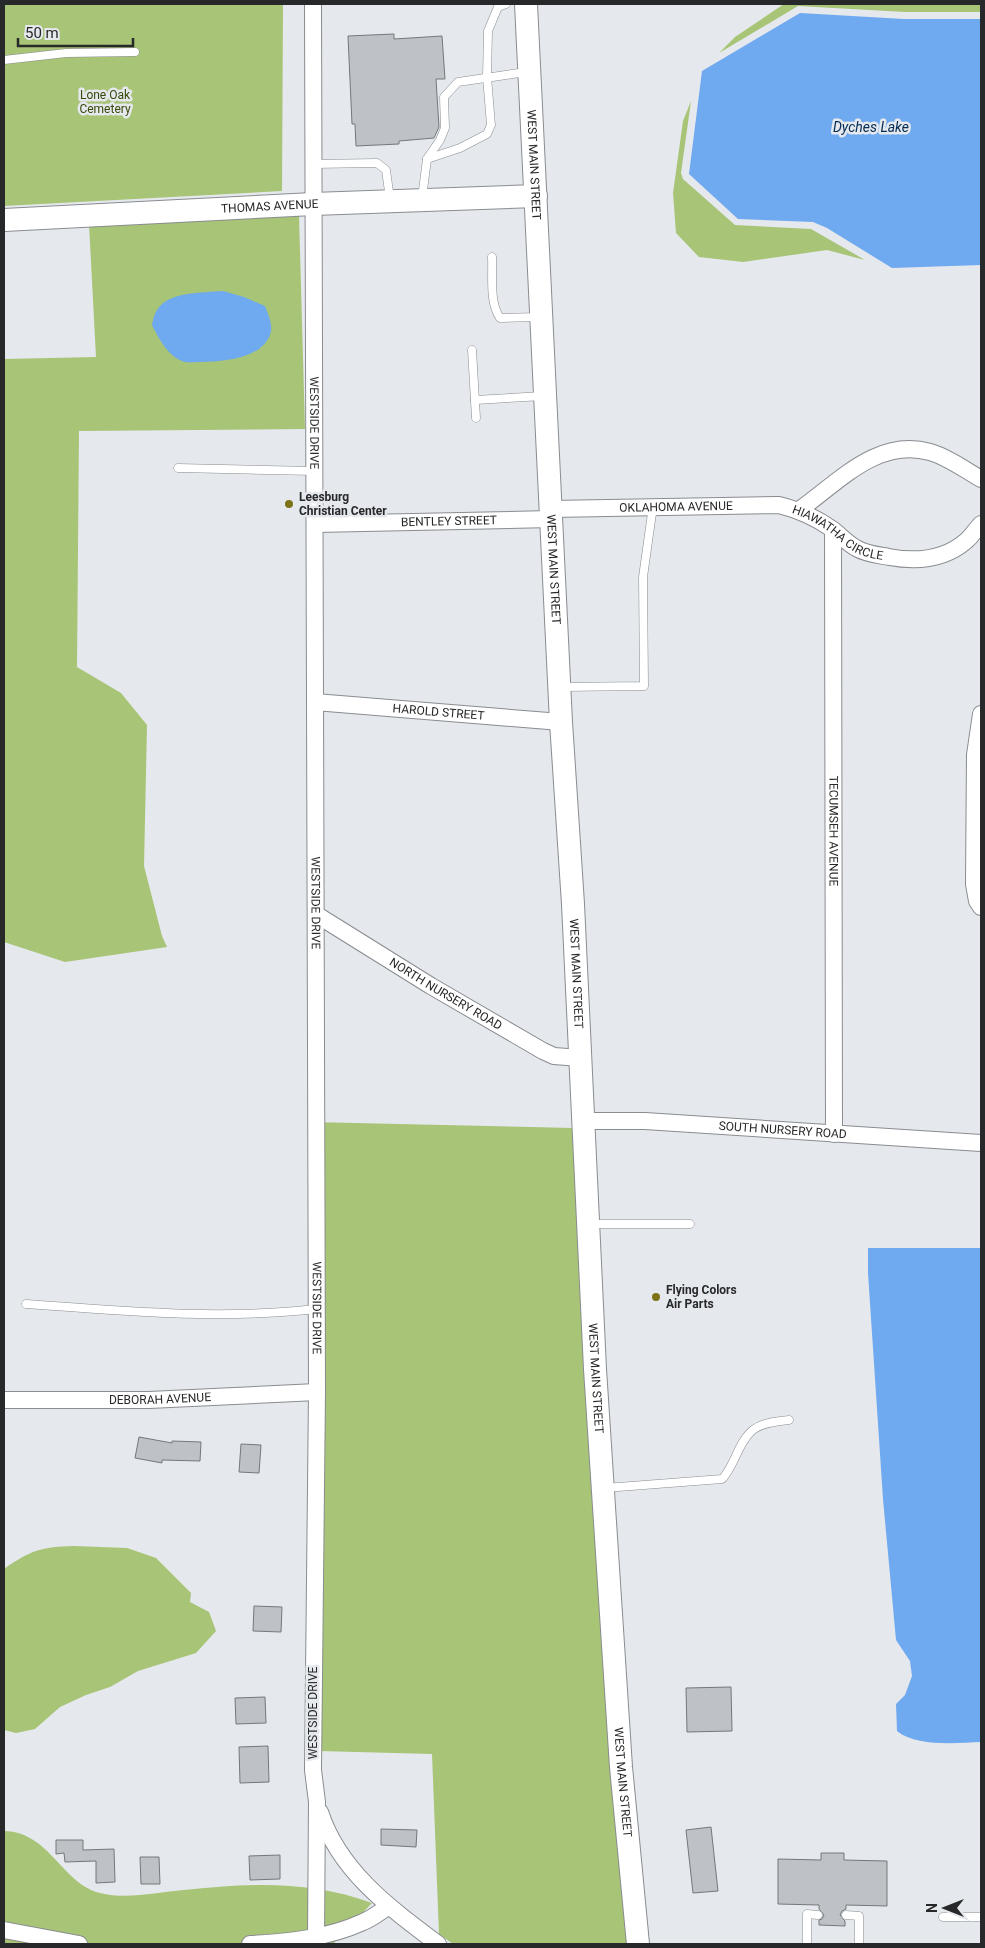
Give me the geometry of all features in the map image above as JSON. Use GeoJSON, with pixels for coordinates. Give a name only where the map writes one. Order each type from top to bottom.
{"type":"FeatureCollection","features":[{"type":"Feature","properties":{"kind":"main road","name":"WEST MAIN STREET"},"geometry":{"type":"LineString","coordinates":[[526,4],[559,687],[573,904],[603,1488],[620,1767],[638,1944]]}},
{"type":"Feature","properties":{"kind":"main road","name":"THOMAS AVENUE"},"geometry":{"type":"LineString","coordinates":[[4,220],[313,204],[536,196]]}},
{"type":"Feature","properties":{"kind":"street","name":"WESTSIDE DRIVE"},"geometry":{"type":"LineString","coordinates":[[313,4],[317,915],[315,995],[317,1392],[313,1770],[317,1802],[316,1937]]}},
{"type":"Feature","properties":{"kind":"street","name":"HIAWATHA CIRCLE"},"geometry":{"type":"LineString","coordinates":[[981,479],[932,452],[919,449],[902,449],[886,452],[863,462],[844,474],[799,510],[833,530],[856,548],[871,554],[904,560],[921,560],[953,550],[966,541],[981,524]]}},
{"type":"Feature","properties":{"kind":"street","name":"OKLAHOMA AVENUE"},"geometry":{"type":"LineString","coordinates":[[552,514],[653,506],[779,505],[799,510]]}},
{"type":"Feature","properties":{"kind":"street","name":"BENTLEY STREET"},"geometry":{"type":"LineString","coordinates":[[315,524],[552,514]]}},
{"type":"Feature","properties":{"kind":"street","name":"TECUMSEH AVENUE"},"geometry":{"type":"LineString","coordinates":[[833,530],[834,1134]]}},
{"type":"Feature","properties":{"kind":"street","name":"HAROLD STREET"},"geometry":{"type":"LineString","coordinates":[[315,702],[561,722]]}},
{"type":"Feature","properties":{"kind":"street"},"geometry":{"type":"LineString","coordinates":[[981,714],[975,755],[974,884],[977,901],[981,907]]}},
{"type":"Feature","properties":{"kind":"street","name":"NORTH NURSERY ROAD"},"geometry":{"type":"LineString","coordinates":[[317,915],[430,986],[543,1051],[554,1056],[581,1058]]}},
{"type":"Feature","properties":{"kind":"street","name":"SOUTH NURSERY ROAD"},"geometry":{"type":"LineString","coordinates":[[583,1121],[645,1121],[981,1143]]}},
{"type":"Feature","properties":{"kind":"street","name":"DEBORAH AVENUE"},"geometry":{"type":"LineString","coordinates":[[4,1400],[149,1400],[317,1392]]}},
{"type":"Feature","properties":{"kind":"street","name":"WESTSIDE DRIVE"},"geometry":{"type":"LineString","coordinates":[[317,1802],[324,1826],[335,1847],[352,1870],[389,1906],[436,1944]]}},
{"type":"Feature","properties":{"kind":"street"},"geometry":{"type":"LineString","coordinates":[[250,1944],[286,1942],[316,1937],[366,1922],[389,1906]]}},
{"type":"Feature","properties":{"kind":"street"},"geometry":{"type":"LineString","coordinates":[[4,1930],[79,1944]]}},
{"type":"Feature","properties":{"kind":"lane"},"geometry":{"type":"LineString","coordinates":[[428,159],[460,148],[487,134],[491,125],[487,77],[488,31],[498,7],[506,4]]}},
{"type":"Feature","properties":{"kind":"lane"},"geometry":{"type":"LineString","coordinates":[[4,60],[66,53],[135,52]]}},
{"type":"Feature","properties":{"kind":"lane"},"geometry":{"type":"LineString","coordinates":[[422,200],[428,159],[445,128],[444,97],[458,82],[529,71]]}},
{"type":"Feature","properties":{"kind":"lane"},"geometry":{"type":"LineString","coordinates":[[313,164],[377,163],[386,170],[390,201]]}},
{"type":"Feature","properties":{"kind":"lane"},"geometry":{"type":"LineString","coordinates":[[492,257],[493,300],[496,312],[500,318],[541,317]]}},
{"type":"Feature","properties":{"kind":"lane"},"geometry":{"type":"LineString","coordinates":[[472,350],[476,418]]}},
{"type":"Feature","properties":{"kind":"lane"},"geometry":{"type":"LineString","coordinates":[[475,400],[545,396]]}},
{"type":"Feature","properties":{"kind":"lane"},"geometry":{"type":"LineString","coordinates":[[178,468],[314,471]]}},
{"type":"Feature","properties":{"kind":"lane"},"geometry":{"type":"LineString","coordinates":[[559,687],[644,686],[643,577],[653,506]]}},
{"type":"Feature","properties":{"kind":"lane"},"geometry":{"type":"LineString","coordinates":[[588,1224],[690,1224]]}},
{"type":"Feature","properties":{"kind":"lane"},"geometry":{"type":"LineString","coordinates":[[26,1304],[158,1314],[281,1313],[316,1309]]}},
{"type":"Feature","properties":{"kind":"lane"},"geometry":{"type":"LineString","coordinates":[[603,1488],[722,1479],[728,1474],[746,1437],[755,1428],[768,1422],[789,1420]]}},
{"type":"Feature","properties":{"kind":"lane"},"geometry":{"type":"LineString","coordinates":[[807,1944],[807,1914],[818,1915]]}},
{"type":"Feature","properties":{"kind":"lane"},"geometry":{"type":"LineString","coordinates":[[846,1915],[859,1916],[859,1944]]}},
{"type":"Feature","properties":{"kind":"lane"},"geometry":{"type":"LineString","coordinates":[[943,1917],[981,1917]]}},
{"type":"Feature","properties":{"kind":"green space","name":"Lone Oak Cemetery"},"geometry":{"type":"Polygon","coordinates":[[[4,4],[283,4],[282,191],[4,206],[4,4]]]}},
{"type":"Feature","properties":{"kind":"green space"},"geometry":{"type":"Polygon","coordinates":[[[784,4],[981,4],[981,12],[905,12],[798,6],[719,53],[735,37],[784,4]]]}},
{"type":"Feature","properties":{"kind":"green space"},"geometry":{"type":"Polygon","coordinates":[[[691,101],[681,173],[683,179],[735,225],[811,229],[865,260],[827,250],[743,262],[699,257],[676,233],[673,193],[683,121],[691,101]]]}},
{"type":"Feature","properties":{"kind":"green space"},"geometry":{"type":"Polygon","coordinates":[[[299,215],[305,429],[79,431],[77,667],[121,693],[147,725],[144,866],[162,936],[167,947],[65,962],[4,942],[4,359],[96,357],[89,224],[299,215]]]}},
{"type":"Feature","properties":{"kind":"green space"},"geometry":{"type":"Polygon","coordinates":[[[310,1122],[574,1128],[629,1944],[453,1944],[439,1934],[432,1754],[319,1751],[310,1122]]]}},
{"type":"Feature","properties":{"kind":"green space"},"geometry":{"type":"Polygon","coordinates":[[[53,1547],[127,1548],[156,1558],[191,1593],[190,1602],[209,1612],[216,1631],[196,1653],[138,1671],[110,1687],[60,1707],[35,1729],[16,1733],[4,1730],[4,1569],[37,1551],[53,1547]]]}},
{"type":"Feature","properties":{"kind":"green space"},"geometry":{"type":"Polygon","coordinates":[[[4,1831],[20,1834],[33,1840],[87,1888],[110,1895],[131,1896],[231,1886],[279,1885],[326,1890],[372,1903],[333,1944],[312,1944],[264,1934],[259,1944],[4,1944],[4,1831]]]}},
{"type":"Feature","properties":{"kind":"water","name":"Dyches Lake"},"geometry":{"type":"Polygon","coordinates":[[[800,13],[904,19],[981,19],[981,265],[892,268],[827,228],[813,222],[738,219],[689,174],[702,71],[800,13]]]}},
{"type":"Feature","properties":{"kind":"water"},"geometry":{"type":"Polygon","coordinates":[[[223,291],[265,306],[270,318],[271,327],[268,339],[256,351],[238,358],[209,362],[185,362],[179,360],[161,342],[152,325],[157,310],[169,299],[178,296],[223,291]]]}},
{"type":"Feature","properties":{"kind":"water"},"geometry":{"type":"Polygon","coordinates":[[[868,1248],[981,1248],[981,1742],[926,1742],[915,1740],[897,1731],[896,1704],[905,1695],[912,1676],[910,1661],[896,1640],[883,1499],[868,1248]]]}},
{"type":"Feature","properties":{"kind":"building"},"geometry":{"type":"Polygon","coordinates":[[[394,34],[394,39],[442,36],[445,79],[436,79],[439,127],[434,138],[399,141],[399,144],[356,146],[355,124],[352,124],[348,36],[394,34]]]}},
{"type":"Feature","properties":{"kind":"building"},"geometry":{"type":"Polygon","coordinates":[[[139,1437],[172,1443],[172,1441],[201,1442],[200,1461],[162,1460],[162,1463],[135,1458],[139,1437]]]}},
{"type":"Feature","properties":{"kind":"building"},"geometry":{"type":"Polygon","coordinates":[[[241,1444],[261,1445],[259,1473],[239,1472],[241,1444]]]}},
{"type":"Feature","properties":{"kind":"building"},"geometry":{"type":"Polygon","coordinates":[[[254,1606],[282,1607],[281,1632],[253,1631],[254,1606]]]}},
{"type":"Feature","properties":{"kind":"building"},"geometry":{"type":"Polygon","coordinates":[[[731,1687],[732,1731],[687,1732],[686,1688],[731,1687]]]}},
{"type":"Feature","properties":{"kind":"building"},"geometry":{"type":"Polygon","coordinates":[[[265,1697],[266,1723],[236,1724],[235,1698],[265,1697]]]}},
{"type":"Feature","properties":{"kind":"building"},"geometry":{"type":"Polygon","coordinates":[[[268,1746],[269,1782],[240,1783],[239,1747],[268,1746]]]}},
{"type":"Feature","properties":{"kind":"building"},"geometry":{"type":"Polygon","coordinates":[[[711,1827],[718,1891],[693,1893],[686,1830],[711,1827]]]}},
{"type":"Feature","properties":{"kind":"building"},"geometry":{"type":"Polygon","coordinates":[[[381,1829],[417,1830],[416,1847],[381,1845],[381,1829]]]}},
{"type":"Feature","properties":{"kind":"building"},"geometry":{"type":"Polygon","coordinates":[[[56,1840],[83,1840],[83,1850],[114,1849],[115,1882],[96,1883],[96,1861],[65,1862],[64,1853],[56,1854],[56,1840]]]}},
{"type":"Feature","properties":{"kind":"building"},"geometry":{"type":"Polygon","coordinates":[[[821,1853],[844,1853],[844,1860],[887,1861],[887,1906],[846,1905],[846,1909],[840,1915],[845,1921],[845,1926],[819,1925],[819,1920],[824,1915],[819,1909],[819,1905],[778,1904],[778,1859],[821,1860],[821,1853]]]}},
{"type":"Feature","properties":{"kind":"building"},"geometry":{"type":"Polygon","coordinates":[[[280,1855],[280,1879],[250,1880],[249,1856],[280,1855]]]}},
{"type":"Feature","properties":{"kind":"building"},"geometry":{"type":"Polygon","coordinates":[[[140,1857],[159,1857],[160,1884],[141,1884],[140,1857]]]}},
{"type":"Feature","properties":{"kind":"place","name":"Leesburg Christian Center"},"geometry":{"type":"Point","coordinates":[289,504]}},
{"type":"Feature","properties":{"kind":"place","name":"Flying Colors Air Parts"},"geometry":{"type":"Point","coordinates":[656,1297]}}]}
